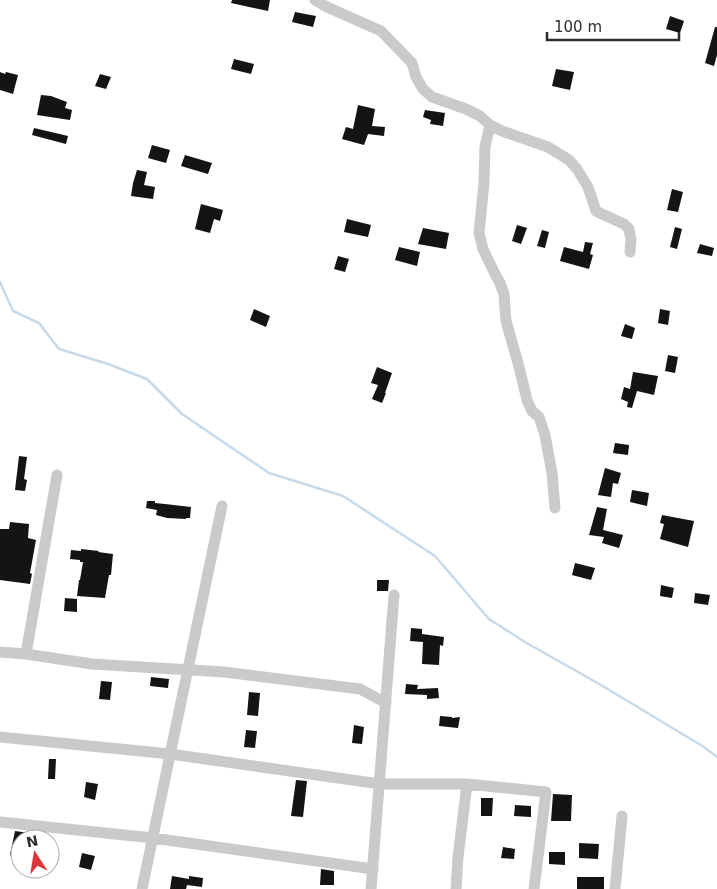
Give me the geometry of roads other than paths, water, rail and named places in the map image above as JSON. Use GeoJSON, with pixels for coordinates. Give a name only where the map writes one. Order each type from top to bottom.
{"type":"FeatureCollection","features":[{"type":"Feature","properties":{"kind":"street"},"geometry":{"type":"LineString","coordinates":[[315,0],[381,31],[412,63],[416,77],[423,89],[432,97],[466,109],[502,131],[548,147],[570,160],[588,187],[596,211],[624,224],[629,229],[631,240],[630,252]]}},
{"type":"Feature","properties":{"kind":"street"},"geometry":{"type":"LineString","coordinates":[[490,125],[484,147],[484,183],[480,233],[483,249],[504,294],[506,321],[526,400],[532,411],[539,418],[544,434],[552,473],[555,508]]}},
{"type":"Feature","properties":{"kind":"street"},"geometry":{"type":"LineString","coordinates":[[26,654],[57,475]]}},
{"type":"Feature","properties":{"kind":"street"},"geometry":{"type":"LineString","coordinates":[[142,889],[222,506]]}},
{"type":"Feature","properties":{"kind":"street"},"geometry":{"type":"LineString","coordinates":[[371,889],[394,595]]}},
{"type":"Feature","properties":{"kind":"street"},"geometry":{"type":"LineString","coordinates":[[0,652],[92,664],[224,672],[360,689],[386,703]]}},
{"type":"Feature","properties":{"kind":"street"},"geometry":{"type":"LineString","coordinates":[[0,737],[170,754],[380,784],[467,784],[546,792],[534,889]]}},
{"type":"Feature","properties":{"kind":"street"},"geometry":{"type":"LineString","coordinates":[[456,889],[467,784]]}},
{"type":"Feature","properties":{"kind":"street"},"geometry":{"type":"LineString","coordinates":[[615,889],[622,816]]}},
{"type":"Feature","properties":{"kind":"street"},"geometry":{"type":"LineString","coordinates":[[0,822],[152,838],[373,869]]}},
{"type":"Feature","properties":{"kind":"waterway"},"geometry":{"type":"LineString","coordinates":[[0,282],[13,311],[39,323],[59,349],[108,364],[147,379],[182,414],[269,473],[343,496],[435,556],[489,619],[704,747],[717,757]]}}]}
